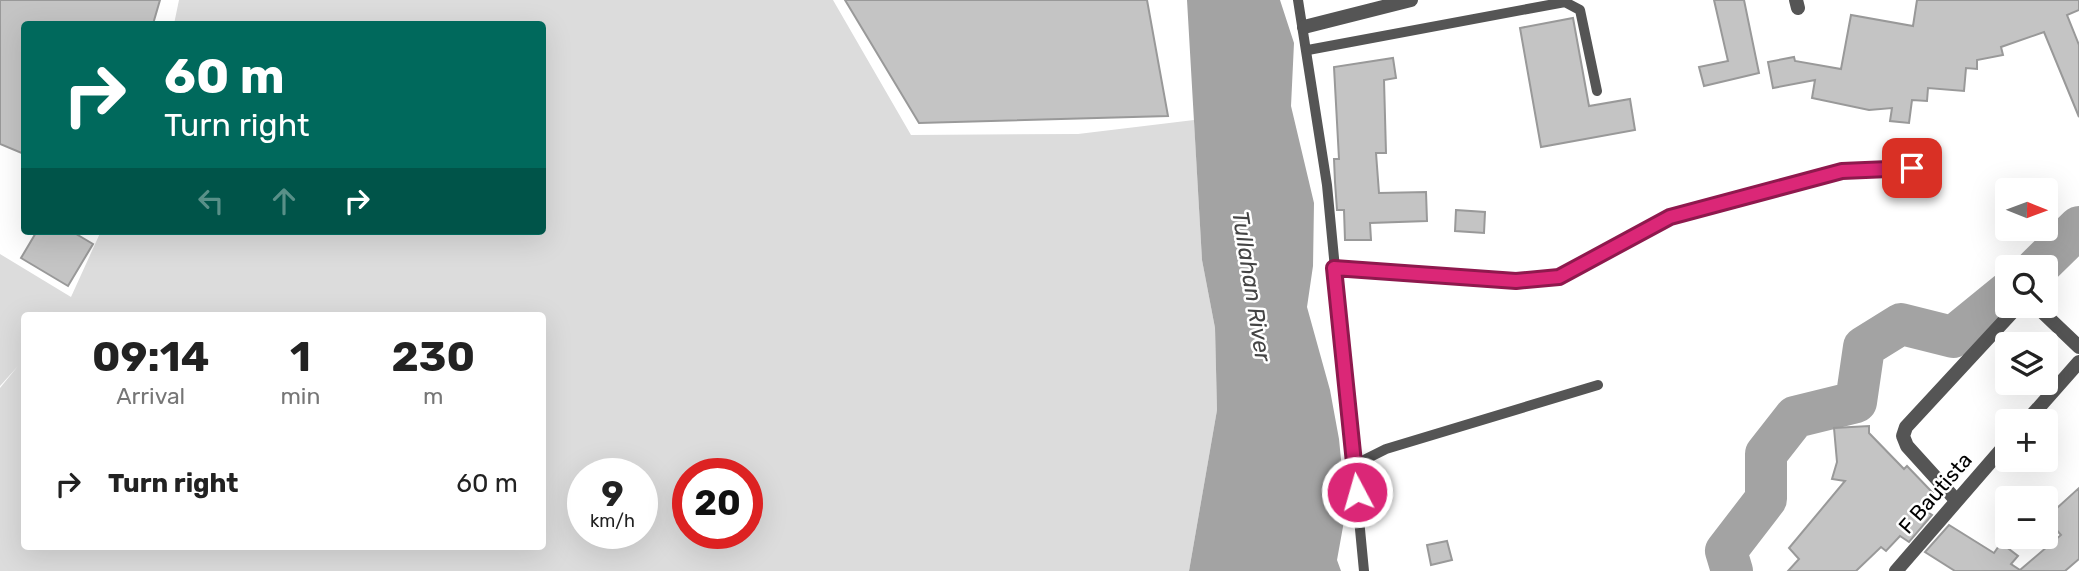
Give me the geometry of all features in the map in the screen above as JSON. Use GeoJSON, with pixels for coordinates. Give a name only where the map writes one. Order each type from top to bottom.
{"type":"FeatureCollection","features":[{"type":"Feature","properties":{"kind":"street"},"geometry":{"type":"LineString","coordinates":[[1304,27],[1410,0]]}},
{"type":"Feature","properties":{"kind":"street"},"geometry":{"type":"LineString","coordinates":[[1955,499],[1907,446],[1903,436],[1906,427],[2007,318]]}},
{"type":"Feature","properties":{"kind":"street"},"geometry":{"type":"LineString","coordinates":[[2049,318],[2079,347]]}},
{"type":"Feature","properties":{"kind":"street"},"geometry":{"type":"LineString","coordinates":[[2037,409],[2079,362]]}},
{"type":"Feature","properties":{"kind":"street","name":"F Bautista"},"geometry":{"type":"LineString","coordinates":[[1896,571],[1955,499],[1995,456]]}},
{"type":"Feature","properties":{"kind":"lane"},"geometry":{"type":"LineString","coordinates":[[1298,0],[1308,50],[1327,185],[1364,571]]}},
{"type":"Feature","properties":{"kind":"lane"},"geometry":{"type":"LineString","coordinates":[[1308,50],[1565,2],[1580,10],[1597,91]]}},
{"type":"Feature","properties":{"kind":"lane"},"geometry":{"type":"LineString","coordinates":[[1334,268],[1516,281],[1559,277],[1670,217],[1842,171],[1935,166]]}},
{"type":"Feature","properties":{"kind":"lane"},"geometry":{"type":"LineString","coordinates":[[1354,465],[1386,449],[1598,385]]}},
{"type":"Feature","properties":{"kind":"shaded area"},"geometry":{"type":"Polygon","coordinates":[[[179,0],[833,0],[911,135],[1078,134],[1194,120],[1202,260],[1215,328],[1217,410],[1189,571],[0,571],[0,388],[18,366],[0,386],[0,254],[71,297],[99,235],[546,235],[546,21],[175,21],[179,0]]]}},
{"type":"Feature","properties":{"kind":"water","name":"Tullahan River"},"geometry":{"type":"Polygon","coordinates":[[[1187,0],[1280,0],[1294,43],[1291,106],[1314,203],[1313,266],[1307,307],[1330,390],[1339,439],[1346,510],[1337,560],[1341,571],[1189,571],[1217,410],[1215,328],[1202,260],[1187,0]]]}},
{"type":"Feature","properties":{"kind":"building"},"geometry":{"type":"Polygon","coordinates":[[[0,0],[160,0],[154,21],[21,21],[21,153],[0,144],[0,0]]]}},
{"type":"Feature","properties":{"kind":"building"},"geometry":{"type":"Polygon","coordinates":[[[845,0],[1147,0],[1168,116],[919,123],[845,0]]]}},
{"type":"Feature","properties":{"kind":"building"},"geometry":{"type":"Polygon","coordinates":[[[1714,0],[1744,0],[1759,73],[1704,86],[1699,67],[1728,61],[1714,0]]]}},
{"type":"Feature","properties":{"kind":"building"},"geometry":{"type":"Polygon","coordinates":[[[1917,0],[2079,0],[2079,10],[2067,15],[2079,45],[2079,117],[2044,32],[2001,47],[2003,55],[1977,60],[1977,69],[1966,68],[1964,91],[1928,88],[1927,101],[1912,100],[1909,123],[1890,121],[1892,108],[1869,110],[1812,98],[1815,80],[1773,88],[1768,62],[1794,57],[1795,61],[1841,69],[1851,15],[1913,26],[1917,0]]]}},
{"type":"Feature","properties":{"kind":"building"},"geometry":{"type":"Polygon","coordinates":[[[1573,18],[1589,106],[1630,99],[1635,130],[1541,147],[1520,28],[1573,18]]]}},
{"type":"Feature","properties":{"kind":"building"},"geometry":{"type":"Polygon","coordinates":[[[1393,58],[1396,78],[1384,80],[1386,153],[1376,153],[1379,193],[1426,192],[1427,221],[1370,223],[1371,240],[1345,240],[1344,210],[1337,210],[1335,182],[1334,159],[1339,159],[1334,67],[1393,58]]]}},
{"type":"Feature","properties":{"kind":"building"},"geometry":{"type":"Polygon","coordinates":[[[1456,210],[1485,212],[1484,233],[1455,231],[1456,210]]]}},
{"type":"Feature","properties":{"kind":"building"},"geometry":{"type":"Polygon","coordinates":[[[35,235],[78,235],[93,244],[68,286],[21,258],[35,235]]]}},
{"type":"Feature","properties":{"kind":"building"},"geometry":{"type":"Polygon","coordinates":[[[1869,426],[1869,433],[1904,469],[1907,466],[1933,493],[1920,507],[1932,515],[1909,542],[1900,536],[1886,551],[1881,547],[1856,571],[1788,571],[1799,559],[1789,548],[1845,481],[1832,479],[1837,462],[1834,428],[1869,426]]]}},
{"type":"Feature","properties":{"kind":"building"},"geometry":{"type":"Polygon","coordinates":[[[2079,488],[2079,559],[2065,571],[1955,571],[1925,552],[1949,525],[1994,553],[1997,549],[2009,549],[2018,556],[2011,564],[2020,570],[2045,549],[2058,549],[2058,538],[2061,535],[2058,532],[2058,507],[2079,488]]]}},
{"type":"Feature","properties":{"kind":"building"},"geometry":{"type":"Polygon","coordinates":[[[1447,541],[1452,560],[1431,565],[1427,545],[1447,541]]]}},
{"type":"Feature","properties":{"kind":"waterway"},"geometry":{"type":"LineString","coordinates":[[2050,255],[2079,227]]}},
{"type":"Feature","properties":{"kind":"waterway"},"geometry":{"type":"LineString","coordinates":[[1732,571],[1726,551],[1766,499],[1766,454],[1795,417],[1856,402],[1864,347],[1901,324],[1953,337],[1995,303]]}},
{"type":"Feature","properties":{"kind":"route"},"geometry":{"type":"LineString","coordinates":[[1357,492],[1334,268],[1516,281],[1559,277],[1670,217],[1842,171],[1912,168]]}}]}
